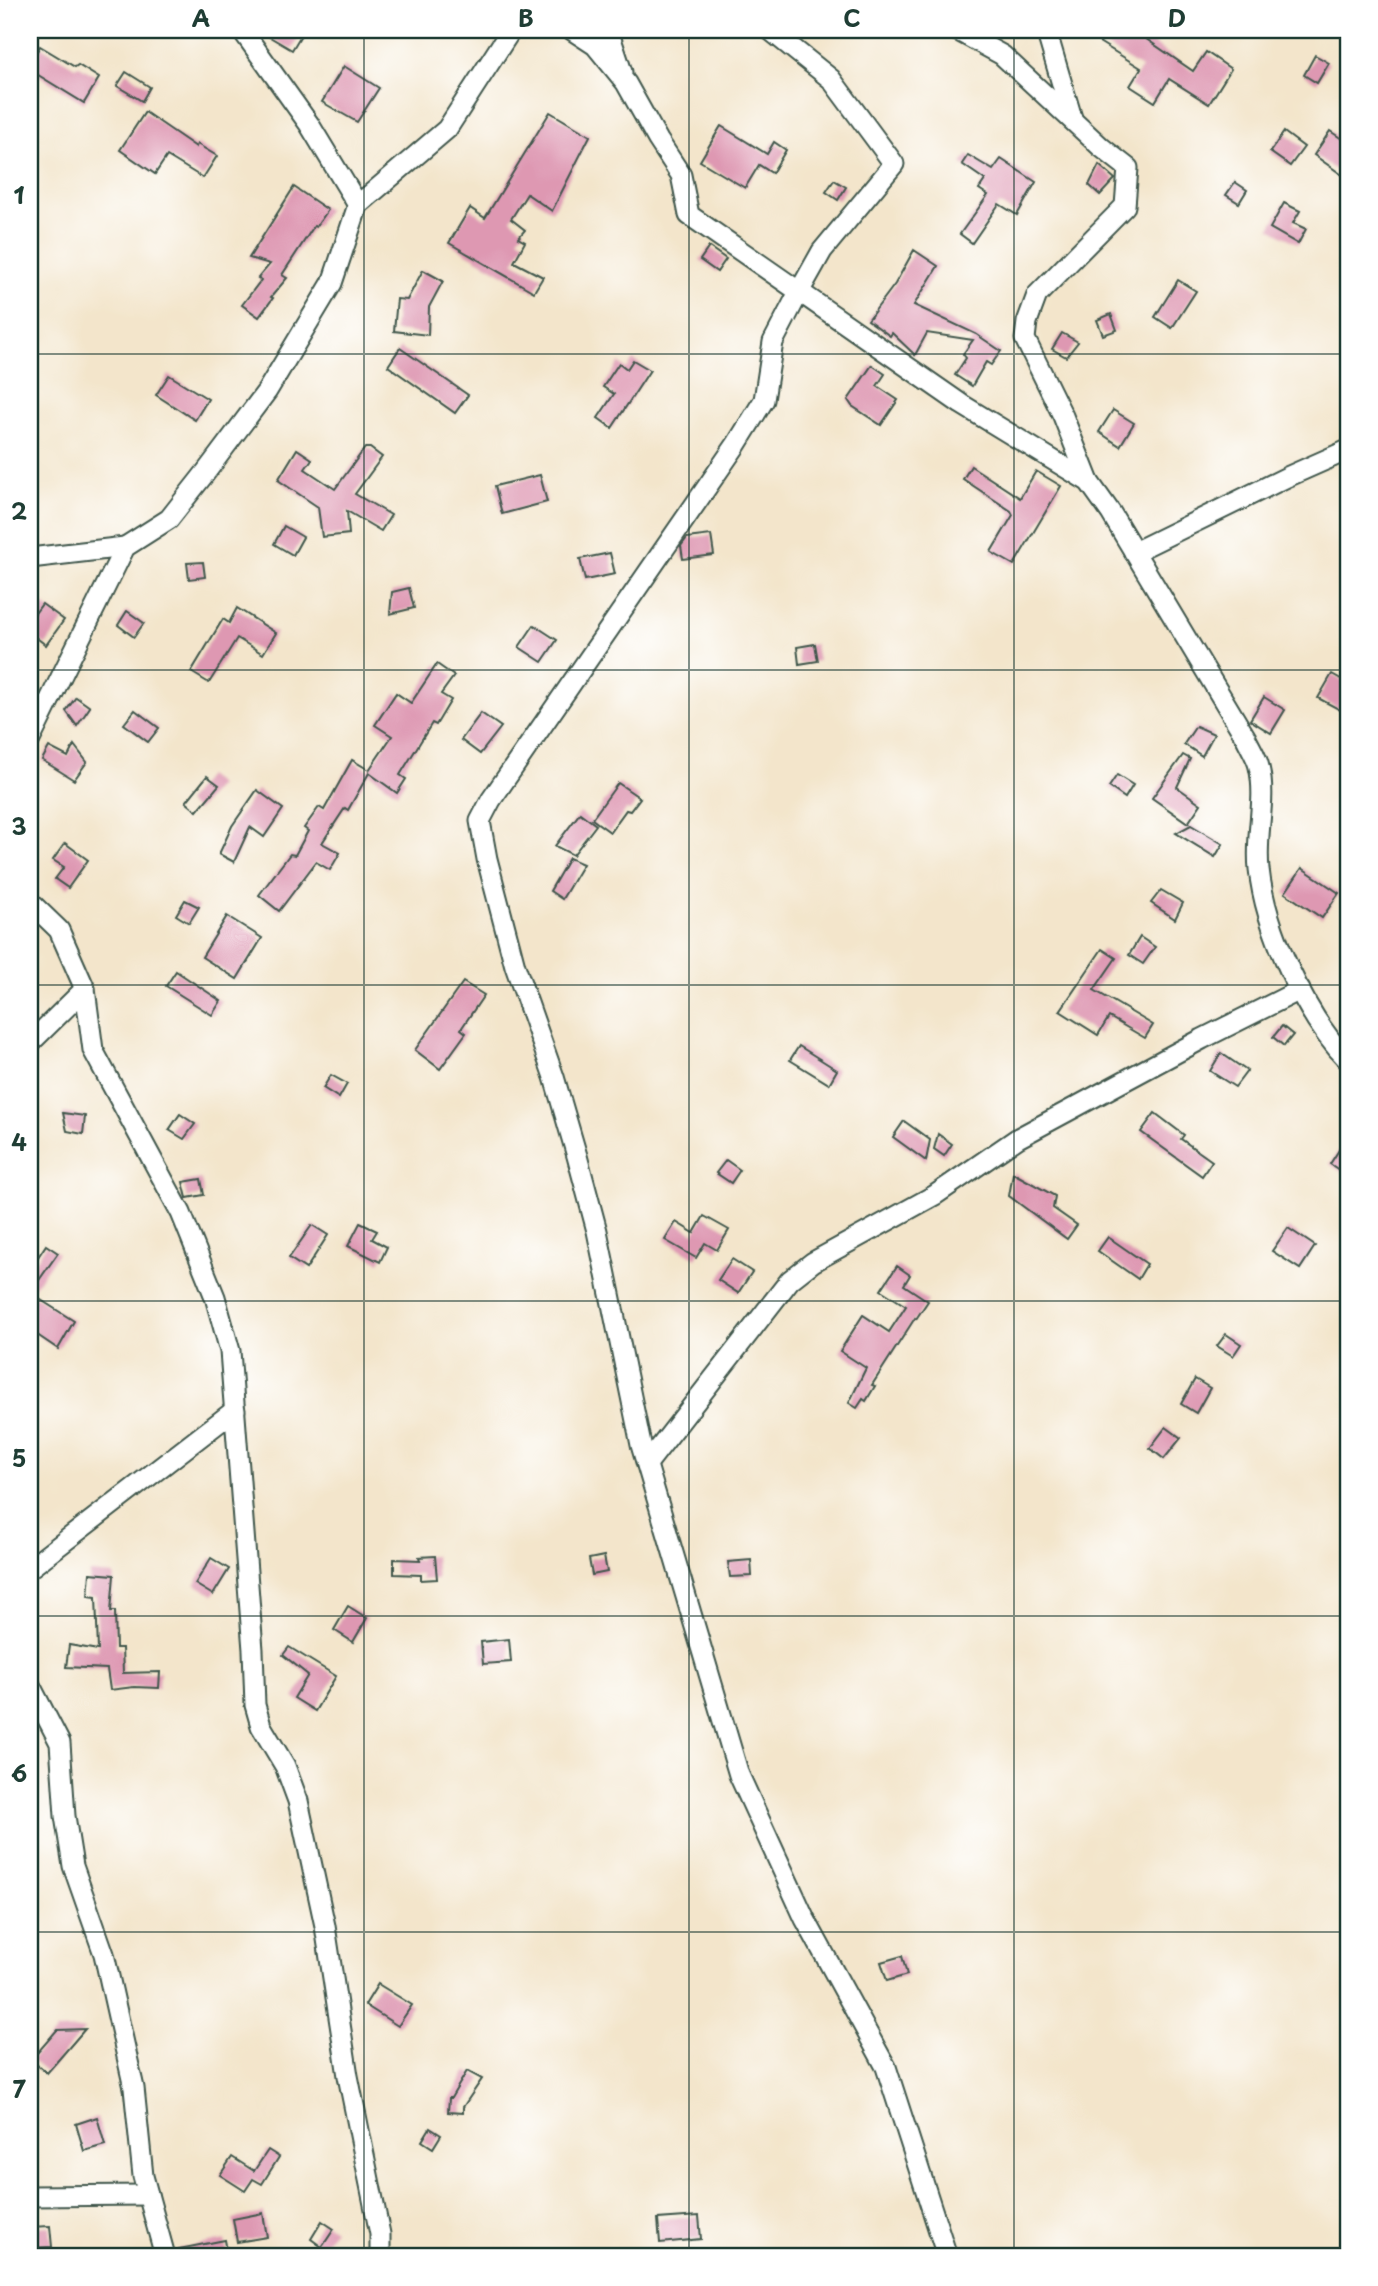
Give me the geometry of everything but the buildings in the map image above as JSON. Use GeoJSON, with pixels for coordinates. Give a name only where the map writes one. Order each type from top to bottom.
{"type":"FeatureCollection","features":[{"type":"Feature","properties":{"kind":"street"},"geometry":{"type":"LineString","coordinates":[[242,30],[309,124],[358,205]]}},
{"type":"Feature","properties":{"kind":"street"},"geometry":{"type":"LineString","coordinates":[[30,558],[125,547],[169,519],[267,391],[332,283],[358,205],[447,129],[511,30]]}},
{"type":"Feature","properties":{"kind":"street"},"geometry":{"type":"LineString","coordinates":[[572,30],[595,45],[626,83],[681,175],[689,215],[961,404],[1089,482]]}},
{"type":"Feature","properties":{"kind":"street"},"geometry":{"type":"LineString","coordinates":[[608,30],[626,83]]}},
{"type":"Feature","properties":{"kind":"street"},"geometry":{"type":"LineString","coordinates":[[770,30],[831,79],[894,164],[822,251],[799,292],[773,342],[764,400],[491,800],[480,821],[515,967],[554,1077],[597,1231],[641,1445],[739,1775],[806,1919],[886,2067],[947,2256]]}},
{"type":"Feature","properties":{"kind":"street"},"geometry":{"type":"LineString","coordinates":[[956,30],[1002,55],[1101,147],[1128,168],[1125,206],[1037,295],[1027,322],[1025,339],[1063,416],[1089,482],[1134,552],[1259,763],[1262,781],[1258,867],[1266,913],[1300,990],[1334,1045],[1348,1060]]}},
{"type":"Feature","properties":{"kind":"street"},"geometry":{"type":"LineString","coordinates":[[1046,30],[1072,120]]}},
{"type":"Feature","properties":{"kind":"street"},"geometry":{"type":"LineString","coordinates":[[1134,552],[1348,450]]}},
{"type":"Feature","properties":{"kind":"street"},"geometry":{"type":"LineString","coordinates":[[30,740],[125,547]]}},
{"type":"Feature","properties":{"kind":"street"},"geometry":{"type":"LineString","coordinates":[[30,902],[59,930],[85,989],[93,1050],[181,1213],[215,1297],[230,1350],[255,1705],[261,1726],[285,1766],[298,1801],[325,1926],[348,2076],[380,2234],[380,2256]]}},
{"type":"Feature","properties":{"kind":"street"},"geometry":{"type":"LineString","coordinates":[[30,1043],[85,989]]}},
{"type":"Feature","properties":{"kind":"street"},"geometry":{"type":"LineString","coordinates":[[647,1464],[790,1280],[813,1262],[935,1195],[1018,1138],[1202,1039],[1300,990]]}},
{"type":"Feature","properties":{"kind":"street"},"geometry":{"type":"LineString","coordinates":[[30,1568],[235,1410]]}},
{"type":"Feature","properties":{"kind":"street"},"geometry":{"type":"LineString","coordinates":[[30,1685],[60,1743],[65,1816],[73,1866],[104,1954],[134,2088],[143,2176],[165,2256]]}},
{"type":"Feature","properties":{"kind":"street"},"geometry":{"type":"LineString","coordinates":[[30,2196],[148,2195]]}}]}
